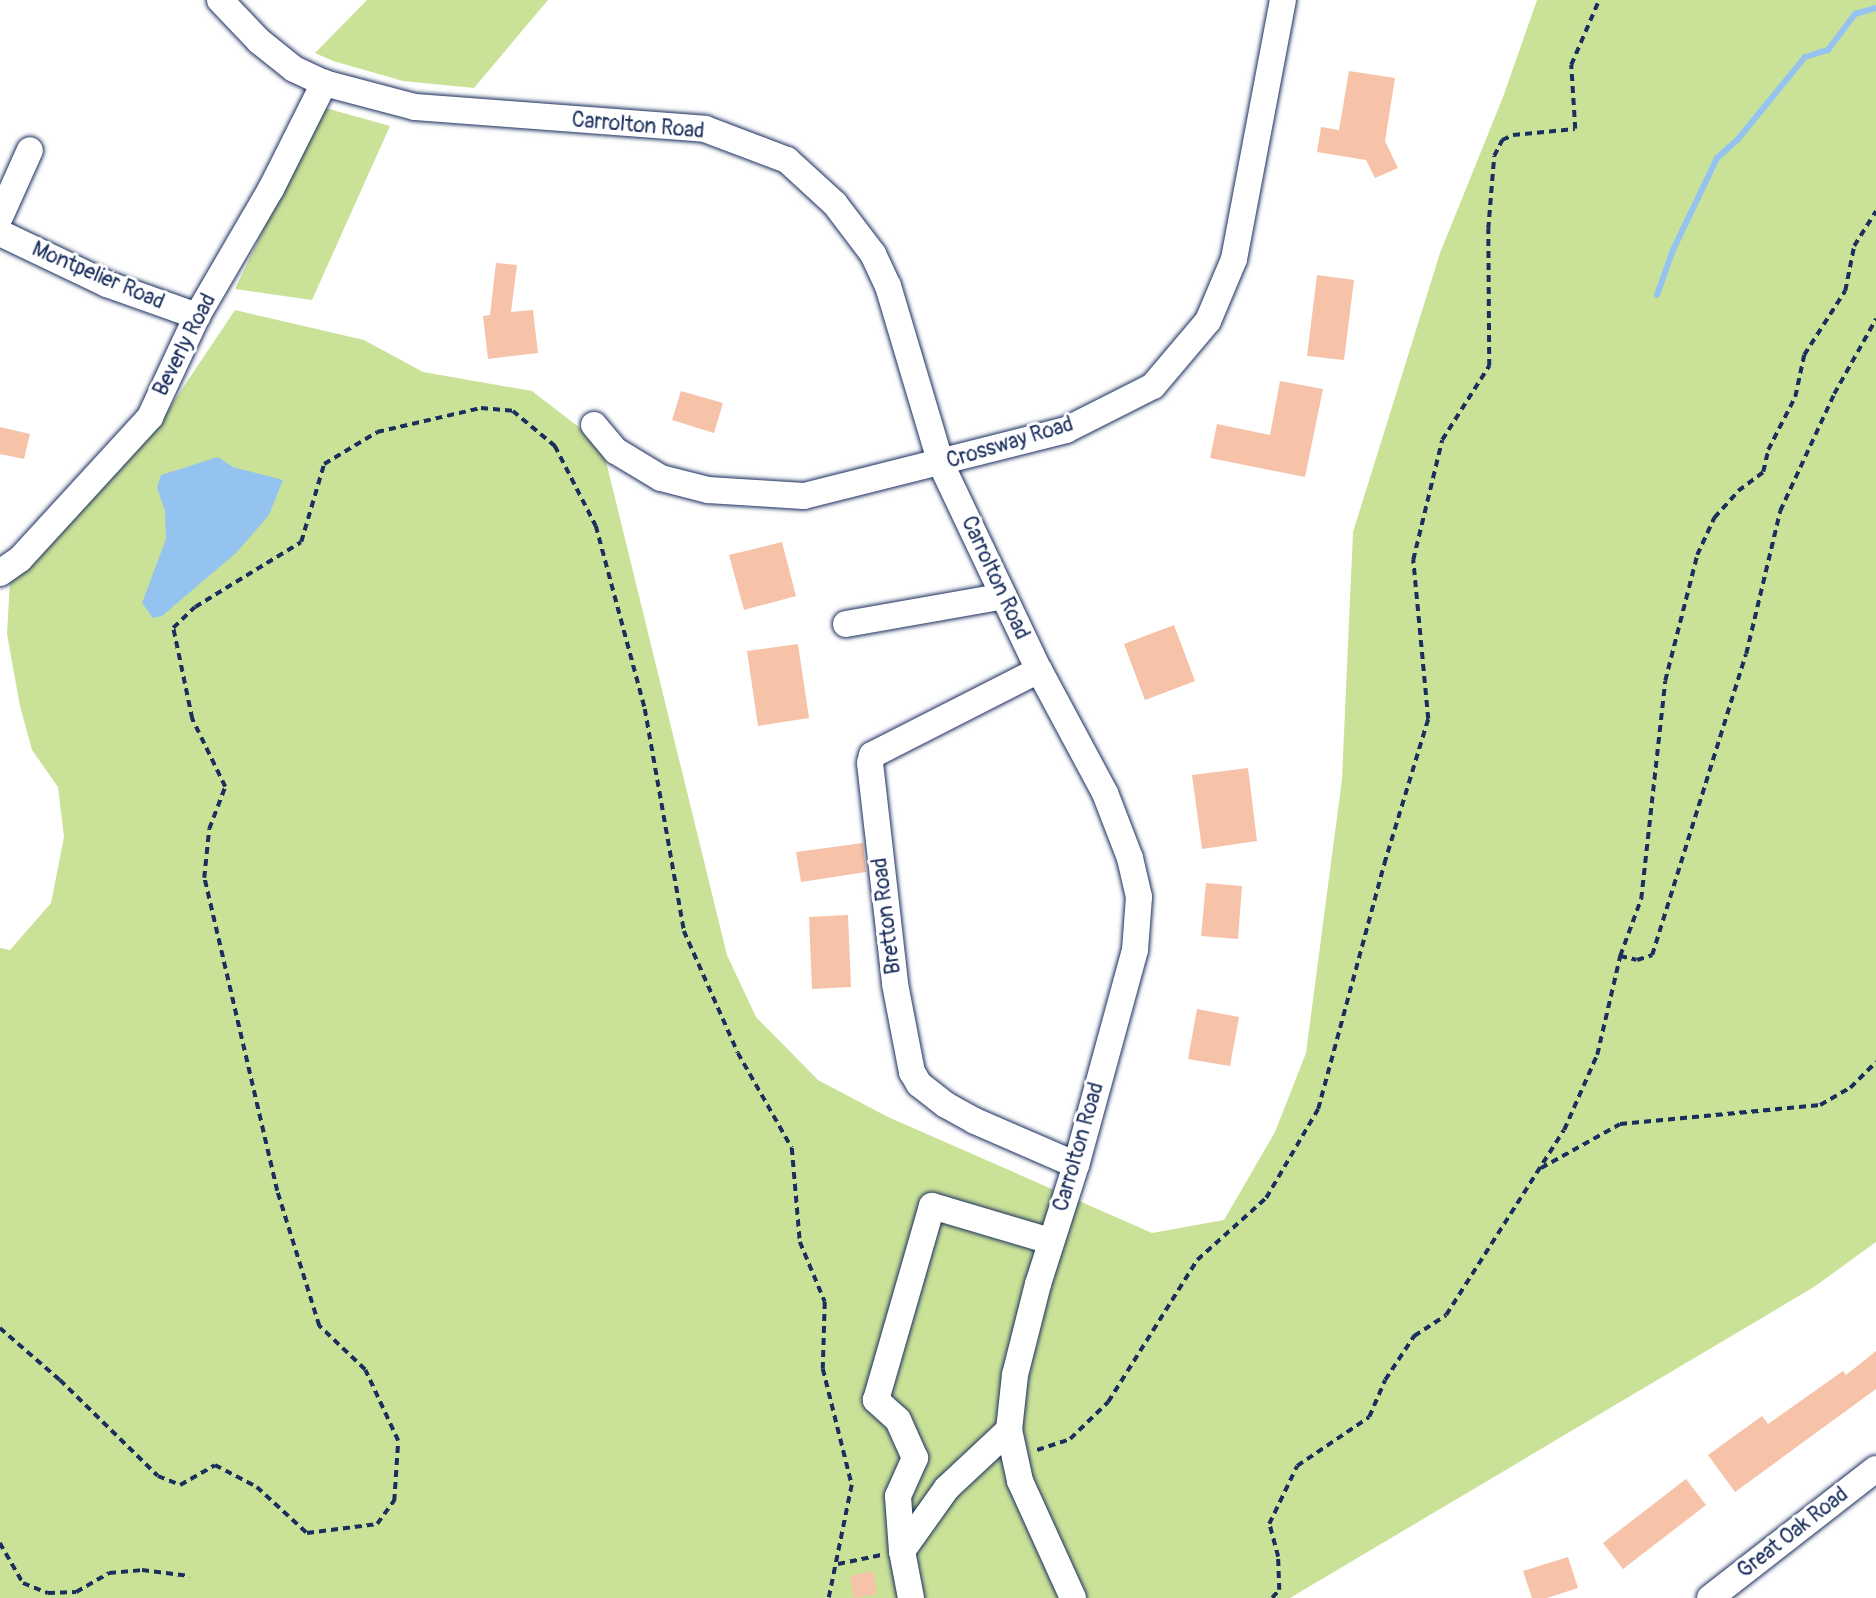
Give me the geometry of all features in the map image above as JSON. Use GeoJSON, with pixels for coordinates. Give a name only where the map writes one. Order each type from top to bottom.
{"type":"FeatureCollection","features":[{"type":"Feature","properties":{"kind":"street","name":"Carrolton Road"},"geometry":{"type":"LineString","coordinates":[[220,0],[259,41],[294,69],[324,83],[415,107],[705,129],[787,160],[835,204],[873,254],[888,286],[941,464],[1039,670],[1105,793],[1130,858],[1139,897],[1135,950],[1015,1375],[1009,1430],[1020,1481],[1073,1598]]}},
{"type":"Feature","properties":{"kind":"street","name":"Crossway Road"},"geometry":{"type":"LineString","coordinates":[[594,425],[616,452],[662,478],[708,490],[804,496],[941,464],[1066,430],[1153,386],[1208,321],[1234,259],[1283,0]]}},
{"type":"Feature","properties":{"kind":"street","name":"Beverly Road"},"geometry":{"type":"LineString","coordinates":[[0,572],[20,559],[150,416],[197,316],[271,189],[324,83]]}},
{"type":"Feature","properties":{"kind":"street"},"geometry":{"type":"LineString","coordinates":[[0,217],[30,150]]}},
{"type":"Feature","properties":{"kind":"street","name":"Montpelier Road"},"geometry":{"type":"LineString","coordinates":[[0,233],[107,284],[197,316]]}},
{"type":"Feature","properties":{"kind":"street"},"geometry":{"type":"LineString","coordinates":[[846,624],[1004,596]]}},
{"type":"Feature","properties":{"kind":"street","name":"Bretton Road"},"geometry":{"type":"LineString","coordinates":[[1039,670],[872,755],[870,763],[887,920],[912,1072],[919,1084],[956,1110],[1076,1165]]}},
{"type":"Feature","properties":{"kind":"street"},"geometry":{"type":"LineString","coordinates":[[911,1598],[902,1551],[898,1496],[915,1458],[898,1420],[876,1400],[932,1206],[1051,1241]]}},
{"type":"Feature","properties":{"kind":"street"},"geometry":{"type":"LineString","coordinates":[[902,1551],[947,1488],[1009,1430]]}},
{"type":"Feature","properties":{"kind":"street","name":"Great Oak Road"},"geometry":{"type":"LineString","coordinates":[[1710,1598],[1876,1469]]}},
{"type":"Feature","properties":{"kind":"street"},"geometry":{"type":"LineString","coordinates":[[1049,1598],[1061,1573]]}},
{"type":"Feature","properties":{"kind":"path"},"geometry":{"type":"LineString","coordinates":[[1015,1458],[1070,1439],[1108,1402],[1197,1260],[1266,1198],[1318,1109],[1384,864],[1428,719],[1413,560],[1441,440],[1489,366],[1489,229],[1494,156],[1502,140],[1513,135],[1575,129],[1572,65],[1599,0]]}},
{"type":"Feature","properties":{"kind":"path"},"geometry":{"type":"LineString","coordinates":[[1272,1598],[1279,1590],[1278,1556],[1269,1524],[1297,1466],[1369,1417],[1385,1380],[1414,1336],[1446,1315],[1564,1130],[1597,1055],[1620,956],[1642,899],[1665,681],[1697,555],[1714,517],[1738,491],[1763,472],[1768,450],[1795,397],[1804,355],[1845,290],[1854,246],[1876,211]]}},
{"type":"Feature","properties":{"kind":"path"},"geometry":{"type":"LineString","coordinates":[[1620,956],[1637,960],[1652,955],[1746,654],[1780,511],[1835,394],[1876,319]]}},
{"type":"Feature","properties":{"kind":"path"},"geometry":{"type":"LineString","coordinates":[[0,1328],[60,1380],[158,1476],[180,1485],[215,1465],[257,1487],[307,1533],[377,1524],[394,1501],[398,1441],[365,1370],[319,1326],[277,1191],[204,878],[209,829],[225,788],[192,719],[173,628],[195,607],[301,542],[324,464],[377,432],[440,415],[481,408],[513,411],[555,446],[596,526],[645,709],[684,931],[738,1053],[792,1148],[800,1241],[825,1302],[823,1369],[852,1485],[829,1598]]}},
{"type":"Feature","properties":{"kind":"path"},"geometry":{"type":"LineString","coordinates":[[1539,1169],[1619,1124],[1820,1105],[1850,1088],[1876,1062]]}},
{"type":"Feature","properties":{"kind":"path"},"geometry":{"type":"LineString","coordinates":[[0,1543],[23,1583],[48,1593],[76,1592],[109,1573],[142,1570],[190,1576]]}},
{"type":"Feature","properties":{"kind":"path"},"geometry":{"type":"LineString","coordinates":[[838,1564],[902,1551]]}},
{"type":"Feature","properties":{"kind":"green space"},"geometry":{"type":"Polygon","coordinates":[[[367,0],[548,0],[474,88],[403,81],[333,61],[315,53],[367,0]]]}},
{"type":"Feature","properties":{"kind":"green space"},"geometry":{"type":"Polygon","coordinates":[[[1537,0],[1876,0],[1876,1242],[1814,1287],[1290,1598],[0,1598],[0,948],[10,950],[51,903],[64,837],[58,787],[32,750],[20,706],[7,634],[10,581],[162,419],[235,310],[364,340],[423,372],[532,391],[602,445],[727,955],[756,1017],[818,1080],[888,1117],[1152,1233],[1224,1220],[1275,1132],[1306,1053],[1342,779],[1353,532],[1440,253],[1503,97],[1537,0]]]}},
{"type":"Feature","properties":{"kind":"green space"},"geometry":{"type":"Polygon","coordinates":[[[322,107],[390,126],[312,300],[235,289],[322,107]]]}},
{"type":"Feature","properties":{"kind":"water"},"geometry":{"type":"Polygon","coordinates":[[[218,457],[233,467],[283,480],[269,515],[236,553],[162,616],[153,618],[142,603],[166,539],[165,511],[157,488],[161,475],[218,457]]]}},
{"type":"Feature","properties":{"kind":"building"},"geometry":{"type":"Polygon","coordinates":[[[1349,71],[1395,78],[1385,141],[1398,168],[1375,178],[1366,160],[1317,152],[1321,127],[1339,130],[1349,71]]]}},
{"type":"Feature","properties":{"kind":"building"},"geometry":{"type":"Polygon","coordinates":[[[496,263],[517,265],[511,312],[533,310],[538,353],[488,359],[483,316],[490,315],[496,263]]]}},
{"type":"Feature","properties":{"kind":"building"},"geometry":{"type":"Polygon","coordinates":[[[1317,275],[1354,280],[1344,360],[1307,356],[1317,275]]]}},
{"type":"Feature","properties":{"kind":"building"},"geometry":{"type":"Polygon","coordinates":[[[1280,381],[1323,389],[1305,477],[1210,458],[1217,424],[1270,435],[1280,381]]]}},
{"type":"Feature","properties":{"kind":"building"},"geometry":{"type":"Polygon","coordinates":[[[681,391],[723,403],[714,433],[672,420],[681,391]]]}},
{"type":"Feature","properties":{"kind":"building"},"geometry":{"type":"Polygon","coordinates":[[[0,427],[30,434],[24,459],[0,454],[0,427]]]}},
{"type":"Feature","properties":{"kind":"building"},"geometry":{"type":"Polygon","coordinates":[[[782,542],[796,596],[744,610],[729,555],[782,542]]]}},
{"type":"Feature","properties":{"kind":"building"},"geometry":{"type":"Polygon","coordinates":[[[1174,625],[1195,681],[1145,700],[1124,644],[1174,625]]]}},
{"type":"Feature","properties":{"kind":"building"},"geometry":{"type":"Polygon","coordinates":[[[798,644],[809,718],[758,726],[747,651],[798,644]]]}},
{"type":"Feature","properties":{"kind":"building"},"geometry":{"type":"Polygon","coordinates":[[[1248,768],[1257,841],[1202,849],[1192,775],[1248,768]]]}},
{"type":"Feature","properties":{"kind":"building"},"geometry":{"type":"Polygon","coordinates":[[[863,843],[866,872],[801,882],[796,852],[863,843]]]}},
{"type":"Feature","properties":{"kind":"building"},"geometry":{"type":"Polygon","coordinates":[[[1206,883],[1242,886],[1238,939],[1201,936],[1206,883]]]}},
{"type":"Feature","properties":{"kind":"building"},"geometry":{"type":"Polygon","coordinates":[[[848,915],[851,987],[812,989],[809,917],[848,915]]]}},
{"type":"Feature","properties":{"kind":"building"},"geometry":{"type":"Polygon","coordinates":[[[1197,1009],[1239,1017],[1230,1066],[1188,1059],[1197,1009]]]}},
{"type":"Feature","properties":{"kind":"building"},"geometry":{"type":"Polygon","coordinates":[[[1876,1351],[1876,1389],[1735,1492],[1708,1455],[1762,1416],[1768,1424],[1843,1371],[1846,1375],[1876,1351]]]}},
{"type":"Feature","properties":{"kind":"building"},"geometry":{"type":"Polygon","coordinates":[[[1686,1479],[1706,1505],[1623,1569],[1603,1543],[1686,1479]]]}},
{"type":"Feature","properties":{"kind":"building"},"geometry":{"type":"Polygon","coordinates":[[[1568,1557],[1578,1588],[1547,1598],[1532,1598],[1523,1571],[1568,1557]]]}},
{"type":"Feature","properties":{"kind":"building"},"geometry":{"type":"Polygon","coordinates":[[[873,1571],[877,1594],[854,1598],[850,1576],[873,1571]]]}},
{"type":"Feature","properties":{"kind":"waterway"},"geometry":{"type":"LineString","coordinates":[[1657,295],[1673,250],[1717,158],[1738,139],[1805,57],[1828,50],[1855,14],[1876,8]]}}]}
